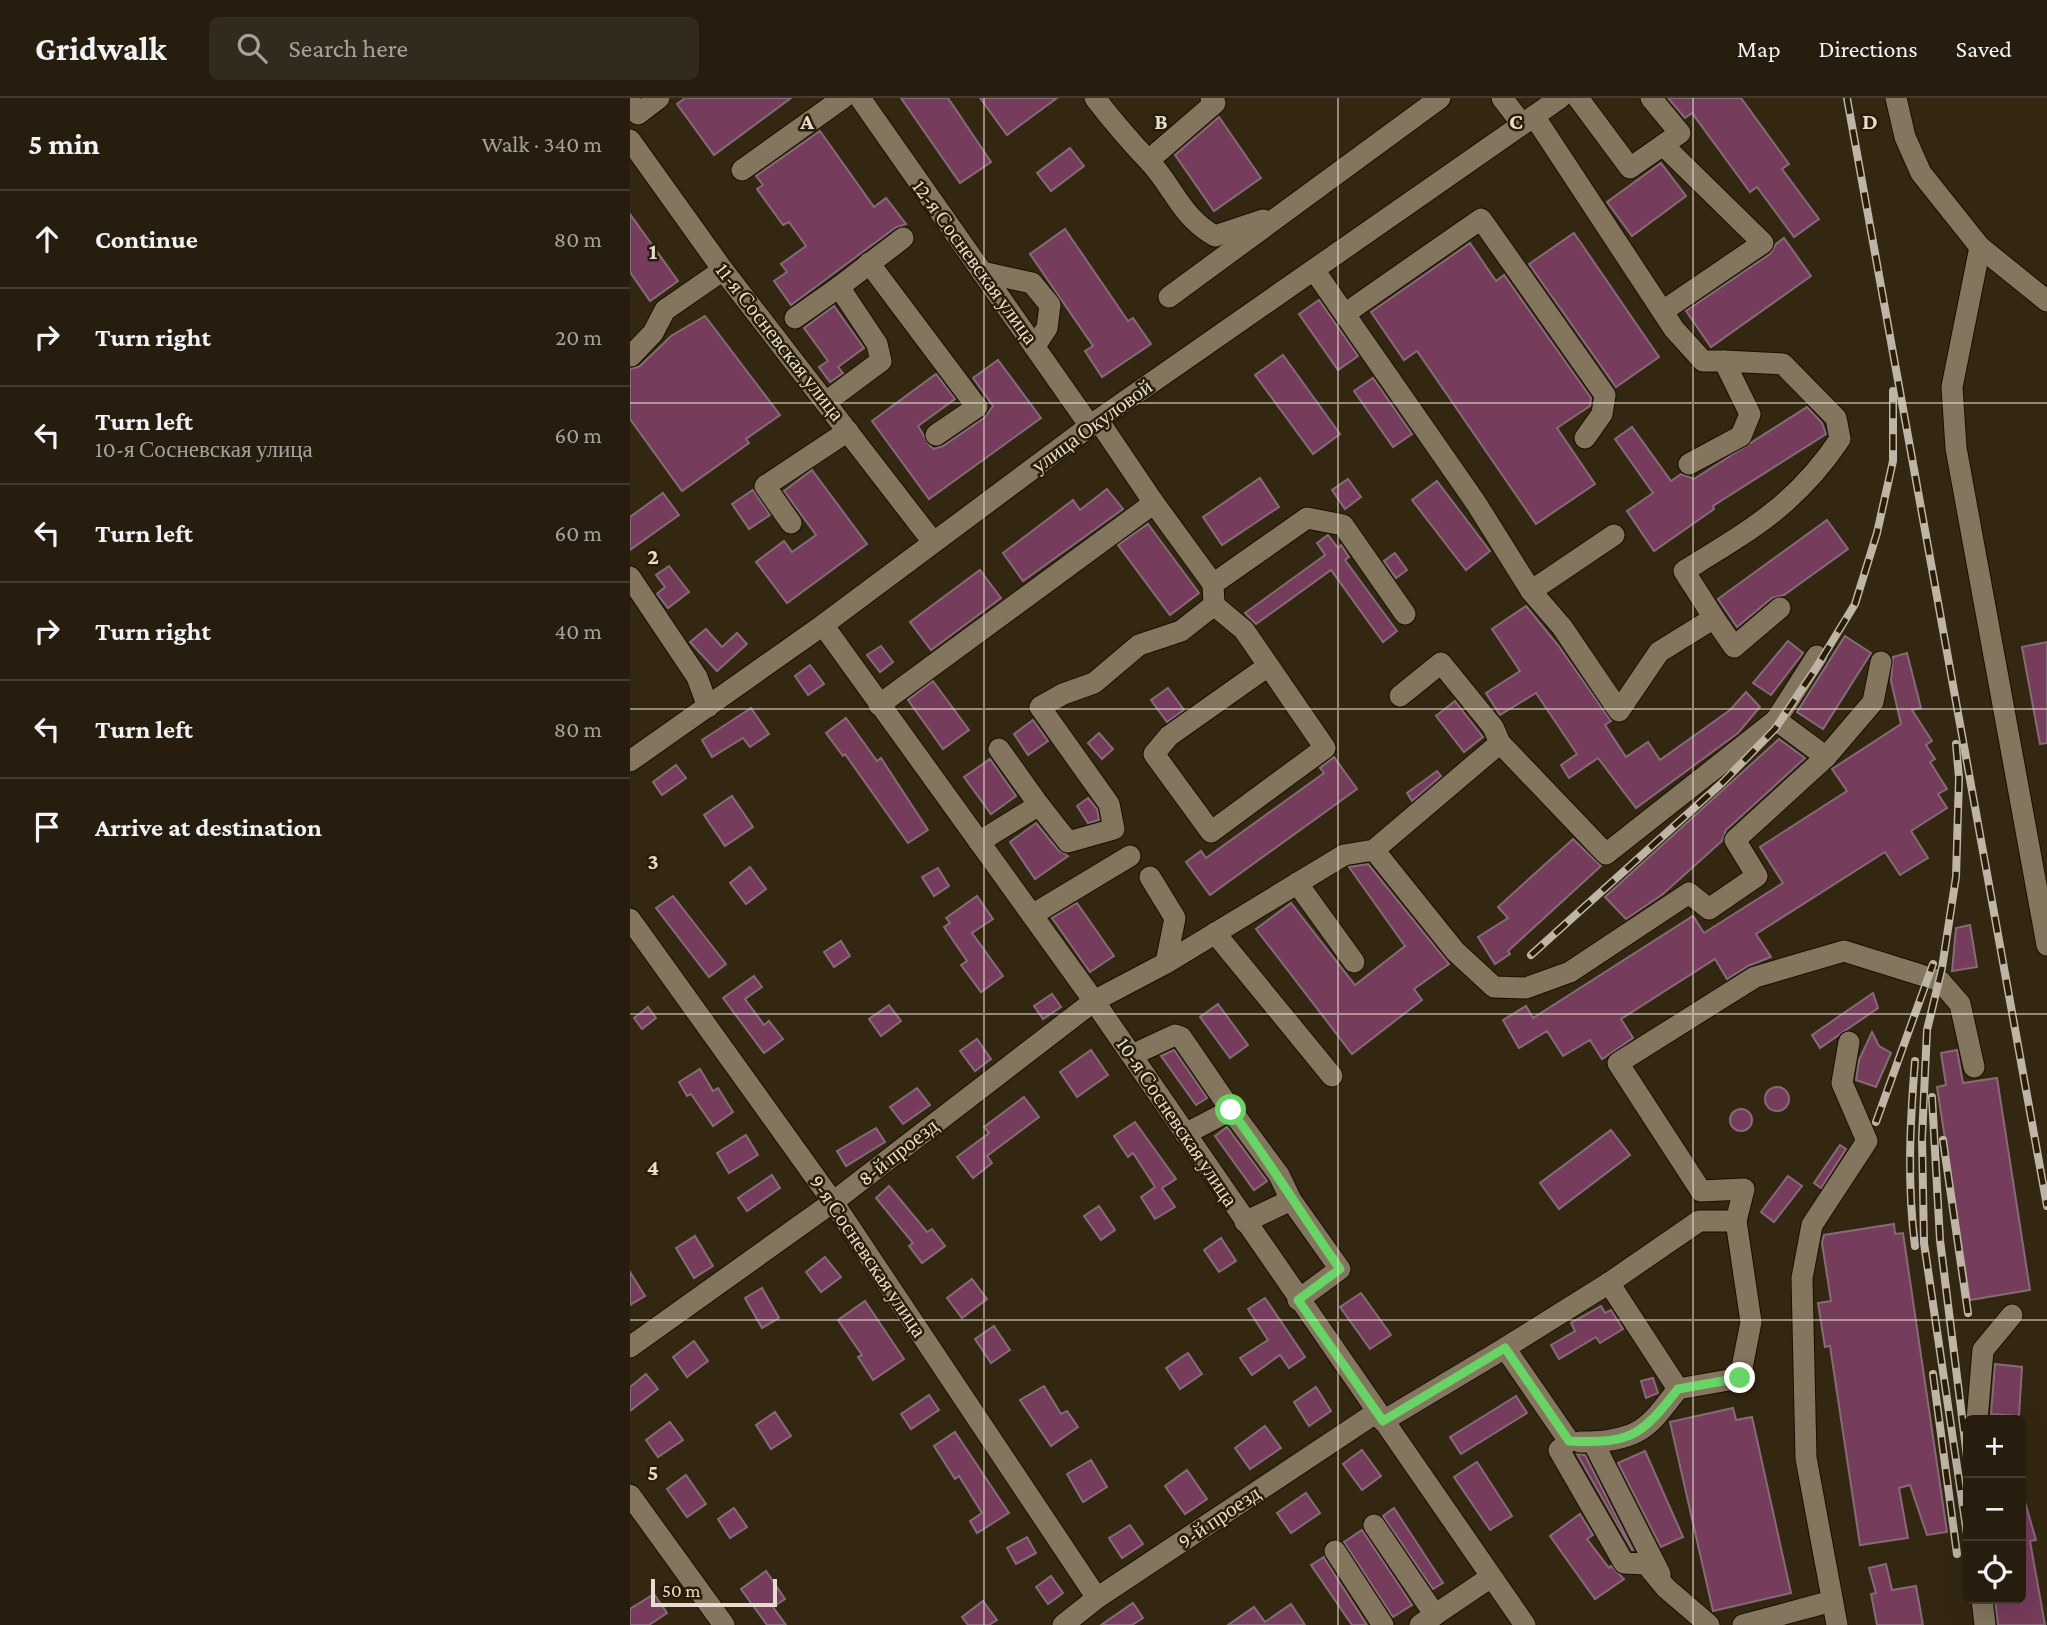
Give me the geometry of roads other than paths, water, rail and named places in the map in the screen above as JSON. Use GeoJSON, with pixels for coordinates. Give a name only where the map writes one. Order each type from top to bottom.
{"type":"FeatureCollection","features":[{"type":"Feature","properties":{"kind":"street"},"geometry":{"type":"LineString","coordinates":[[630,102],[638,114],[659,98]]}},
{"type":"Feature","properties":{"kind":"street"},"geometry":{"type":"LineString","coordinates":[[742,170],[843,98]]}},
{"type":"Feature","properties":{"kind":"street","name":"12-я Сосневская улица"},"geometry":{"type":"LineString","coordinates":[[860,98],[1035,346],[1154,503],[1213,595],[1244,630],[1325,748],[1211,832],[1154,754],[1169,736],[1268,666]]}},
{"type":"Feature","properties":{"kind":"street"},"geometry":{"type":"LineString","coordinates":[[1096,98],[1132,145],[1149,160],[1195,224],[1215,236],[1282,214]]}},
{"type":"Feature","properties":{"kind":"street"},"geometry":{"type":"LineString","coordinates":[[1149,160],[1215,103],[1211,98]]}},
{"type":"Feature","properties":{"kind":"street"},"geometry":{"type":"LineString","coordinates":[[1169,297],[1440,98]]}},
{"type":"Feature","properties":{"kind":"street"},"geometry":{"type":"LineString","coordinates":[[1502,98],[1528,120],[1674,329],[1703,360],[1783,364],[1836,418],[1840,439],[1818,472],[1770,518],[1684,571],[1734,647],[1780,608]]}},
{"type":"Feature","properties":{"kind":"street","name":"улица Окуловой"},"geometry":{"type":"LineString","coordinates":[[630,761],[823,625],[1094,423],[1560,98]]}},
{"type":"Feature","properties":{"kind":"street"},"geometry":{"type":"LineString","coordinates":[[1578,98],[1630,168],[1680,133],[1651,98]]}},
{"type":"Feature","properties":{"kind":"street"},"geometry":{"type":"LineString","coordinates":[[1896,98],[1905,137],[1921,173],[1980,247],[2047,301]]}},
{"type":"Feature","properties":{"kind":"street","name":"11-я Сосневская улица"},"geometry":{"type":"LineString","coordinates":[[630,140],[636,162],[933,542]]}},
{"type":"Feature","properties":{"kind":"street"},"geometry":{"type":"LineString","coordinates":[[1663,145],[1763,243],[1663,311]]}},
{"type":"Feature","properties":{"kind":"street"},"geometry":{"type":"LineString","coordinates":[[1346,313],[1481,219],[1605,396],[1602,414],[1585,438]]}},
{"type":"Feature","properties":{"kind":"street"},"geometry":{"type":"LineString","coordinates":[[795,318],[903,238]]}},
{"type":"Feature","properties":{"kind":"street"},"geometry":{"type":"LineString","coordinates":[[1980,247],[1952,387],[1956,448],[2046,933]]}},
{"type":"Feature","properties":{"kind":"street"},"geometry":{"type":"LineString","coordinates":[[869,263],[976,407],[936,435]]}},
{"type":"Feature","properties":{"kind":"street"},"geometry":{"type":"LineString","coordinates":[[631,356],[653,333],[664,310],[723,270]]}},
{"type":"Feature","properties":{"kind":"street"},"geometry":{"type":"LineString","coordinates":[[1314,270],[1346,313],[1531,591],[1562,627],[1619,711],[1659,652],[1714,618]]}},
{"type":"Feature","properties":{"kind":"street"},"geometry":{"type":"LineString","coordinates":[[982,271],[1032,283],[1050,305],[1047,328],[1035,346]]}},
{"type":"Feature","properties":{"kind":"street"},"geometry":{"type":"LineString","coordinates":[[826,402],[881,361],[877,344],[839,286]]}},
{"type":"Feature","properties":{"kind":"street"},"geometry":{"type":"LineString","coordinates":[[1689,464],[1741,436],[1750,414],[1724,360]]}},
{"type":"Feature","properties":{"kind":"street"},"geometry":{"type":"LineString","coordinates":[[791,523],[765,486],[848,431]]}},
{"type":"Feature","properties":{"kind":"street"},"geometry":{"type":"LineString","coordinates":[[879,705],[1154,503]]}},
{"type":"Feature","properties":{"kind":"street"},"geometry":{"type":"LineString","coordinates":[[999,749],[1068,842],[1114,829],[1110,804],[1040,707],[1063,694],[1094,683],[1139,645],[1181,631],[1213,595],[1307,518],[1343,525],[1405,614]]}},
{"type":"Feature","properties":{"kind":"street"},"geometry":{"type":"LineString","coordinates":[[1531,591],[1614,535]]}},
{"type":"Feature","properties":{"kind":"street"},"geometry":{"type":"LineString","coordinates":[[630,577],[697,677],[708,707]]}},
{"type":"Feature","properties":{"kind":"street","name":"10-я Сосневская улица"},"geometry":{"type":"LineString","coordinates":[[823,625],[1132,1055],[1298,1300],[1525,1625]]}},
{"type":"Feature","properties":{"kind":"street"},"geometry":{"type":"LineString","coordinates":[[1401,696],[1441,663],[1493,727],[1500,743],[1606,854],[1776,720],[1817,656]]}},
{"type":"Feature","properties":{"kind":"street"},"geometry":{"type":"LineString","coordinates":[[1500,743],[1374,850],[1455,951],[1493,987],[1525,989],[1570,972],[1689,893],[1709,909],[1758,876],[1735,840],[1826,757],[1873,702],[1881,663]]}},
{"type":"Feature","properties":{"kind":"street"},"geometry":{"type":"LineString","coordinates":[[1776,720],[1826,757]]}},
{"type":"Feature","properties":{"kind":"street"},"geometry":{"type":"LineString","coordinates":[[979,842],[1039,805]]}},
{"type":"Feature","properties":{"kind":"street","name":"8-й проезд"},"geometry":{"type":"LineString","coordinates":[[630,1348],[833,1202],[1094,1001],[1166,963],[1344,855],[1374,850]]}},
{"type":"Feature","properties":{"kind":"street"},"geometry":{"type":"LineString","coordinates":[[1032,915],[1130,856]]}},
{"type":"Feature","properties":{"kind":"street"},"geometry":{"type":"LineString","coordinates":[[1150,877],[1175,918],[1166,963]]}},
{"type":"Feature","properties":{"kind":"street"},"geometry":{"type":"LineString","coordinates":[[1297,883],[1354,962]]}},
{"type":"Feature","properties":{"kind":"street","name":"9-я Сосневская улица"},"geometry":{"type":"LineString","coordinates":[[630,919],[833,1202],[1091,1611]]}},
{"type":"Feature","properties":{"kind":"street"},"geometry":{"type":"LineString","coordinates":[[1215,933],[1332,1076]]}},
{"type":"Feature","properties":{"kind":"street"},"geometry":{"type":"LineString","coordinates":[[1709,1625],[1666,1588],[1646,1564],[1624,1563],[1559,1450],[1569,1441],[1622,1440],[1651,1424],[1678,1389],[1740,1378],[1751,1322],[1736,1220],[1744,1189],[1701,1191],[1618,1063],[1755,977],[1844,951],[1940,981],[1960,1004],[1974,1066]]}},
{"type":"Feature","properties":{"kind":"street"},"geometry":{"type":"LineString","coordinates":[[1132,1055],[1175,1035],[1181,1037],[1279,1175],[1291,1200],[1340,1269],[1298,1300]]}},
{"type":"Feature","properties":{"kind":"street"},"geometry":{"type":"LineString","coordinates":[[1837,1625],[1806,1458],[1802,1278],[1812,1225],[1867,1140],[1842,1083],[1849,1042]]}},
{"type":"Feature","properties":{"kind":"street"},"geometry":{"type":"LineString","coordinates":[[1185,1134],[1231,1110]]}},
{"type":"Feature","properties":{"kind":"street"},"geometry":{"type":"LineString","coordinates":[[1245,1222],[1291,1200]]}},
{"type":"Feature","properties":{"kind":"street","name":"9-й проезд"},"geometry":{"type":"LineString","coordinates":[[1063,1625],[1091,1611],[1380,1416],[1505,1348],[1609,1283],[1699,1221],[1736,1220]]}},
{"type":"Feature","properties":{"kind":"street"},"geometry":{"type":"LineString","coordinates":[[1609,1283],[1678,1389]]}},
{"type":"Feature","properties":{"kind":"street"},"geometry":{"type":"LineString","coordinates":[[1977,1415],[1983,1350],[2012,1315]]}},
{"type":"Feature","properties":{"kind":"street"},"geometry":{"type":"LineString","coordinates":[[1505,1348],[1569,1441]]}},
{"type":"Feature","properties":{"kind":"street"},"geometry":{"type":"LineString","coordinates":[[1593,1442],[1651,1553],[1666,1588]]}},
{"type":"Feature","properties":{"kind":"street"},"geometry":{"type":"LineString","coordinates":[[630,1495],[724,1625]]}},
{"type":"Feature","properties":{"kind":"street"},"geometry":{"type":"LineString","coordinates":[[1374,1525],[1428,1620],[1491,1577]]}},
{"type":"Feature","properties":{"kind":"street"},"geometry":{"type":"LineString","coordinates":[[1335,1552],[1383,1625]]}},
{"type":"Feature","properties":{"kind":"street"},"geometry":{"type":"LineString","coordinates":[[1743,1625],[1832,1601]]}},
{"type":"Feature","properties":{"kind":"street"},"geometry":{"type":"LineString","coordinates":[[1983,1604],[1985,1625]]}},
{"type":"Feature","properties":{"kind":"railway"},"geometry":{"type":"LineString","coordinates":[[1847,98],[2047,1206]]}},
{"type":"Feature","properties":{"kind":"railway"},"geometry":{"type":"LineString","coordinates":[[1531,955],[1723,782],[1775,729],[1816,668],[1855,604],[1877,533],[1893,461],[1893,391]]}},
{"type":"Feature","properties":{"kind":"railway"},"geometry":{"type":"LineString","coordinates":[[1956,744],[1959,778],[1956,877],[1942,968],[1927,1030],[1922,1138],[1924,1243],[1963,1507]]}},
{"type":"Feature","properties":{"kind":"railway"},"geometry":{"type":"LineString","coordinates":[[1876,1122],[1933,964]]}},
{"type":"Feature","properties":{"kind":"railway"},"geometry":{"type":"LineString","coordinates":[[1915,1061],[1910,1154],[1915,1246]]}},
{"type":"Feature","properties":{"kind":"railway"},"geometry":{"type":"LineString","coordinates":[[1932,1097],[1940,1240],[1963,1425]]}},
{"type":"Feature","properties":{"kind":"railway"},"geometry":{"type":"LineString","coordinates":[[1943,1140],[1968,1313]]}},
{"type":"Feature","properties":{"kind":"railway"},"geometry":{"type":"LineString","coordinates":[[1933,1374],[1957,1554]]}}]}
